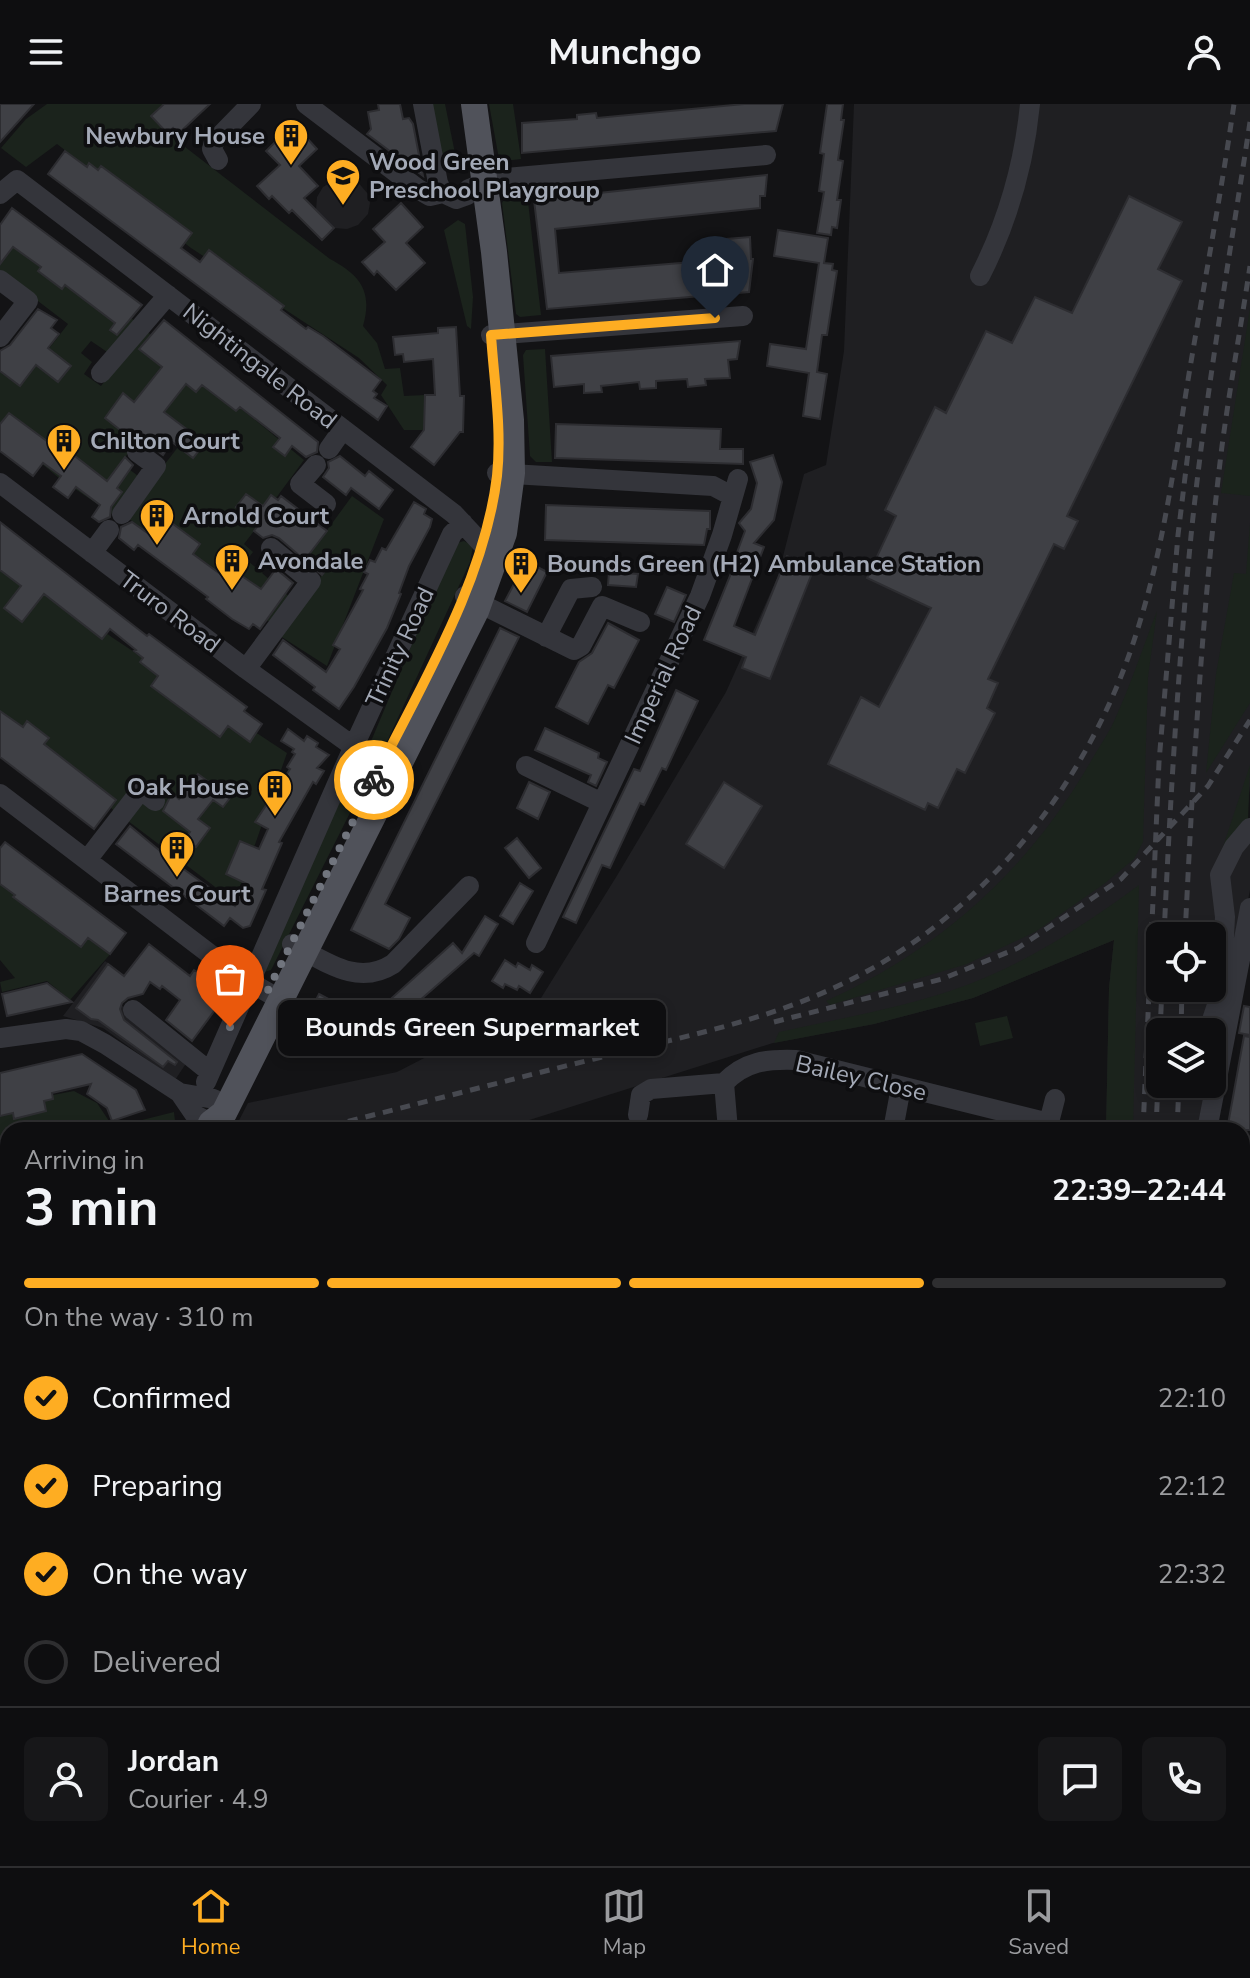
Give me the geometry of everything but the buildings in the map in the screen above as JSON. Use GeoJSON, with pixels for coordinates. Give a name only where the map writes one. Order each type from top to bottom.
{"type":"FeatureCollection","features":[{"type":"Feature","properties":{"kind":"main road"},"geometry":{"type":"LineString","coordinates":[[210,1101],[224,1113],[265,991],[299,947],[472,600],[509,512],[505,473],[511,420],[476,187],[459,104]]}},
{"type":"Feature","properties":{"kind":"main road"},"geometry":{"type":"LineString","coordinates":[[474,104],[476,187]]}},
{"type":"Feature","properties":{"kind":"street"},"geometry":{"type":"LineString","coordinates":[[218,160],[212,149],[214,142],[251,104]]}},
{"type":"Feature","properties":{"kind":"street"},"geometry":{"type":"LineString","coordinates":[[306,104],[418,189],[430,196],[443,193],[456,199],[476,187],[499,179],[766,155]]}},
{"type":"Feature","properties":{"kind":"street"},"geometry":{"type":"LineString","coordinates":[[423,104],[443,193]]}},
{"type":"Feature","properties":{"kind":"street"},"geometry":{"type":"LineString","coordinates":[[980,276],[1011,204],[1030,104]]}},
{"type":"Feature","properties":{"kind":"street"},"geometry":{"type":"LineString","coordinates":[[436,172],[446,179],[476,187]]}},
{"type":"Feature","properties":{"kind":"street","name":"Nightingale Road"},"geometry":{"type":"LineString","coordinates":[[0,194],[17,180],[454,514],[490,553]]}},
{"type":"Feature","properties":{"kind":"street"},"geometry":{"type":"LineString","coordinates":[[0,280],[28,301],[0,337]]}},
{"type":"Feature","properties":{"kind":"street"},"geometry":{"type":"LineString","coordinates":[[101,373],[168,295]]}},
{"type":"Feature","properties":{"kind":"street"},"geometry":{"type":"LineString","coordinates":[[497,335],[743,316]]}},
{"type":"Feature","properties":{"kind":"street"},"geometry":{"type":"LineString","coordinates":[[326,504],[300,484],[343,429]]}},
{"type":"Feature","properties":{"kind":"street"},"geometry":{"type":"LineString","coordinates":[[92,553],[156,466],[137,452]]}},
{"type":"Feature","properties":{"kind":"street","name":"Imperial Road"},"geometry":{"type":"LineString","coordinates":[[505,473],[735,488],[711,570],[536,943]]}},
{"type":"Feature","properties":{"kind":"street","name":"Truro Road"},"geometry":{"type":"LineString","coordinates":[[0,483],[246,669],[383,778]]}},
{"type":"Feature","properties":{"kind":"street","name":"Trinity Road"},"geometry":{"type":"LineString","coordinates":[[210,1101],[265,991],[351,750],[452,534],[463,523]]}},
{"type":"Feature","properties":{"kind":"street"},"geometry":{"type":"LineString","coordinates":[[246,669],[311,581],[271,548]]}},
{"type":"Feature","properties":{"kind":"street"},"geometry":{"type":"LineString","coordinates":[[546,637],[571,589],[592,587]]}},
{"type":"Feature","properties":{"kind":"street"},"geometry":{"type":"LineString","coordinates":[[472,600],[570,649],[578,649],[602,606],[640,622]]}},
{"type":"Feature","properties":{"kind":"street"},"geometry":{"type":"LineString","coordinates":[[526,766],[602,803]]}},
{"type":"Feature","properties":{"kind":"street"},"geometry":{"type":"LineString","coordinates":[[87,860],[141,790],[155,801]]}},
{"type":"Feature","properties":{"kind":"street"},"geometry":{"type":"LineString","coordinates":[[0,794],[265,991]]}},
{"type":"Feature","properties":{"kind":"street"},"geometry":{"type":"LineString","coordinates":[[1213,1018],[1221,993],[1225,917],[1220,875],[1234,847],[1250,828]]}},
{"type":"Feature","properties":{"kind":"street"},"geometry":{"type":"LineString","coordinates":[[299,947],[351,973],[380,972],[393,964],[469,886]]}},
{"type":"Feature","properties":{"kind":"street"},"geometry":{"type":"LineString","coordinates":[[1209,1122],[1250,908]]}},
{"type":"Feature","properties":{"kind":"street"},"geometry":{"type":"LineString","coordinates":[[1,1034],[66,1029],[81,1031],[180,1093],[195,1115],[210,1101],[133,1010]]}},
{"type":"Feature","properties":{"kind":"street","name":"Bailey Close"},"geometry":{"type":"LineString","coordinates":[[724,1083],[742,1068],[769,1059],[796,1060],[1030,1122]]}},
{"type":"Feature","properties":{"kind":"street"},"geometry":{"type":"LineString","coordinates":[[638,1115],[641,1095],[651,1089],[724,1083],[727,1122]]}},
{"type":"Feature","properties":{"kind":"street"},"geometry":{"type":"LineString","coordinates":[[894,1122],[901,1087]]}},
{"type":"Feature","properties":{"kind":"street","name":"Bailey Close"},"geometry":{"type":"LineString","coordinates":[[1049,1122],[1055,1099]]}},
{"type":"Feature","properties":{"kind":"shaded area"},"geometry":{"type":"Polygon","coordinates":[[[47,104],[164,104],[152,116],[167,133],[349,271],[362,285],[366,303],[363,326],[377,343],[385,369],[400,368],[404,396],[425,395],[424,430],[404,430],[381,395],[387,385],[359,358],[191,248],[57,144],[26,167],[1,148],[26,119],[47,104]]]}},
{"type":"Feature","properties":{"kind":"shaded area"},"geometry":{"type":"Polygon","coordinates":[[[432,104],[445,104],[457,163],[451,168],[444,165],[432,104]]]}},
{"type":"Feature","properties":{"kind":"shaded area"},"geometry":{"type":"Polygon","coordinates":[[[489,104],[513,104],[521,159],[499,159],[489,104]]]}},
{"type":"Feature","properties":{"kind":"shaded area"},"geometry":{"type":"Polygon","coordinates":[[[854,104],[1250,104],[1250,786],[1247,816],[1250,825],[1250,890],[1225,1018],[1146,1018],[1146,1098],[1210,1098],[1206,1122],[1106,1122],[1109,988],[1114,940],[973,998],[874,1024],[773,1043],[523,1122],[238,1122],[248,1103],[397,1072],[541,998],[726,692],[778,576],[804,474],[826,465],[844,351],[854,104]]]}},
{"type":"Feature","properties":{"kind":"shaded area","name":"Wood Green Preschool Playgroup"},"geometry":{"type":"Polygon","coordinates":[[[340,177],[356,180],[368,194],[370,203],[368,214],[358,225],[347,229],[334,228],[316,210],[317,197],[323,187],[340,177]]]}},
{"type":"Feature","properties":{"kind":"shaded area"},"geometry":{"type":"Polygon","coordinates":[[[527,193],[541,315],[520,317],[516,314],[502,203],[506,196],[527,193]]]}},
{"type":"Feature","properties":{"kind":"shaded area"},"geometry":{"type":"Polygon","coordinates":[[[458,220],[465,224],[473,297],[471,329],[467,326],[444,230],[458,220]]]}},
{"type":"Feature","properties":{"kind":"shaded area"},"geometry":{"type":"Polygon","coordinates":[[[4,222],[135,321],[113,356],[91,341],[81,353],[92,362],[84,374],[101,386],[145,330],[304,460],[276,498],[271,495],[314,548],[352,496],[384,519],[327,666],[277,634],[325,571],[261,522],[244,544],[253,552],[247,560],[255,567],[262,559],[269,564],[262,573],[292,599],[275,626],[125,516],[178,447],[193,458],[205,443],[173,418],[163,430],[123,393],[106,417],[136,442],[121,463],[142,479],[115,516],[59,478],[0,429],[0,372],[20,386],[68,324],[0,272],[0,228],[4,222]]]}},
{"type":"Feature","properties":{"kind":"shaded area"},"geometry":{"type":"Polygon","coordinates":[[[1250,308],[1250,496],[1221,493],[1250,308]]]}},
{"type":"Feature","properties":{"kind":"shaded area"},"geometry":{"type":"Polygon","coordinates":[[[545,349],[552,462],[536,462],[530,456],[523,355],[526,350],[545,349]]]}},
{"type":"Feature","properties":{"kind":"shaded area"},"geometry":{"type":"Polygon","coordinates":[[[1250,523],[1250,703],[1206,773],[1216,674],[1234,573],[1246,574],[1250,523]]]}},
{"type":"Feature","properties":{"kind":"shaded area"},"geometry":{"type":"Polygon","coordinates":[[[464,541],[473,546],[470,562],[384,748],[374,751],[369,746],[452,549],[464,541]]]}},
{"type":"Feature","properties":{"kind":"shaded area"},"geometry":{"type":"Polygon","coordinates":[[[0,556],[113,638],[287,753],[235,902],[0,724],[0,556]]]}},
{"type":"Feature","properties":{"kind":"shaded area"},"geometry":{"type":"Polygon","coordinates":[[[1157,611],[1148,677],[1143,842],[1134,859],[1035,932],[967,964],[830,1005],[826,1001],[907,957],[944,931],[1010,871],[1040,837],[1067,800],[1113,724],[1157,611]]]}},
{"type":"Feature","properties":{"kind":"shaded area"},"geometry":{"type":"Polygon","coordinates":[[[1250,765],[1248,821],[1219,859],[1250,765]]]}},
{"type":"Feature","properties":{"kind":"shaded area"},"geometry":{"type":"Polygon","coordinates":[[[358,771],[366,777],[365,783],[271,970],[264,972],[352,773],[358,771]]]}},
{"type":"Feature","properties":{"kind":"shaded area"},"geometry":{"type":"Polygon","coordinates":[[[0,873],[113,951],[70,1000],[47,981],[2,992],[0,982],[15,978],[0,960],[0,873]]]}},
{"type":"Feature","properties":{"kind":"shaded area"},"geometry":{"type":"Polygon","coordinates":[[[1139,885],[1133,1122],[1106,1122],[1109,988],[1114,940],[973,998],[874,1024],[774,1043],[779,1032],[910,1003],[978,981],[1027,958],[1139,885]]]}},
{"type":"Feature","properties":{"kind":"shaded area"},"geometry":{"type":"Polygon","coordinates":[[[105,961],[124,975],[110,996],[189,1059],[175,1080],[103,1028],[63,1016],[105,961]]]}},
{"type":"Feature","properties":{"kind":"shaded area"},"geometry":{"type":"Polygon","coordinates":[[[1007,1016],[1013,1038],[980,1046],[975,1023],[1007,1016]]]}},
{"type":"Feature","properties":{"kind":"shaded area"},"geometry":{"type":"Polygon","coordinates":[[[74,1091],[97,1103],[109,1121],[0,1122],[0,1105],[74,1091]]]}},
{"type":"Feature","properties":{"kind":"shaded area"},"geometry":{"type":"Polygon","coordinates":[[[174,1112],[175,1122],[134,1122],[174,1112]]]}},
{"type":"Feature","properties":{"kind":"railway"},"geometry":{"type":"LineString","coordinates":[[345,1122],[712,1030],[799,1003],[882,963],[933,928],[980,888],[1022,843],[1059,794],[1091,742],[1117,686],[1147,597],[1168,502],[1234,104]]}},
{"type":"Feature","properties":{"kind":"railway"},"geometry":{"type":"LineString","coordinates":[[1165,922],[1175,736],[1191,536],[1210,381],[1250,122]]}},
{"type":"Feature","properties":{"kind":"railway"},"geometry":{"type":"LineString","coordinates":[[1186,922],[1209,568],[1222,446],[1250,266]]}},
{"type":"Feature","properties":{"kind":"railway"},"geometry":{"type":"LineString","coordinates":[[1143,1122],[1159,762],[1178,535],[1190,436]]}},
{"type":"Feature","properties":{"kind":"railway"},"geometry":{"type":"LineString","coordinates":[[774,1022],[942,979],[1018,948],[1121,879],[1208,786],[1250,720]]}},
{"type":"Feature","properties":{"kind":"railway"},"geometry":{"type":"LineString","coordinates":[[1161,1002],[1161,1018]]}},
{"type":"Feature","properties":{"kind":"railway"},"geometry":{"type":"LineString","coordinates":[[1181,1018],[1182,1002]]}},
{"type":"Feature","properties":{"kind":"railway"},"geometry":{"type":"LineString","coordinates":[[1156,1122],[1157,1098]]}},
{"type":"Feature","properties":{"kind":"railway"},"geometry":{"type":"LineString","coordinates":[[1177,1122],[1178,1098]]}},
{"type":"Feature","properties":{"kind":"way so far"},"geometry":{"type":"LineString","coordinates":[[230,1027],[249,982],[267,992],[374,780]]}},
{"type":"Feature","properties":{"kind":"place","name":"Newbury House"},"geometry":{"type":"Point","coordinates":[291,167]}},
{"type":"Feature","properties":{"kind":"place","name":"Wood Green Preschool Playgroup"},"geometry":{"type":"Point","coordinates":[343,207]}},
{"type":"Feature","properties":{"kind":"place","name":"Chilton Court"},"geometry":{"type":"Point","coordinates":[64,472]}},
{"type":"Feature","properties":{"kind":"place","name":"Arnold Court"},"geometry":{"type":"Point","coordinates":[157,547]}},
{"type":"Feature","properties":{"kind":"place","name":"Avondale"},"geometry":{"type":"Point","coordinates":[232,592]}},
{"type":"Feature","properties":{"kind":"place","name":"Bounds Green (H2) Ambulance Station"},"geometry":{"type":"Point","coordinates":[521,595]}},
{"type":"Feature","properties":{"kind":"place","name":"Oak House"},"geometry":{"type":"Point","coordinates":[275,818]}},
{"type":"Feature","properties":{"kind":"place","name":"Barnes Court"},"geometry":{"type":"Point","coordinates":[177,879]}},
{"type":"Feature","properties":{"kind":"place","name":"Bounds Green Supermarket"},"geometry":{"type":"Point","coordinates":[230,1027]}},
{"type":"Feature","properties":{"kind":"route"},"geometry":{"type":"LineString","coordinates":[[374,780],[465,596],[483,547],[497,473],[491,335],[715,318]]}}]}
